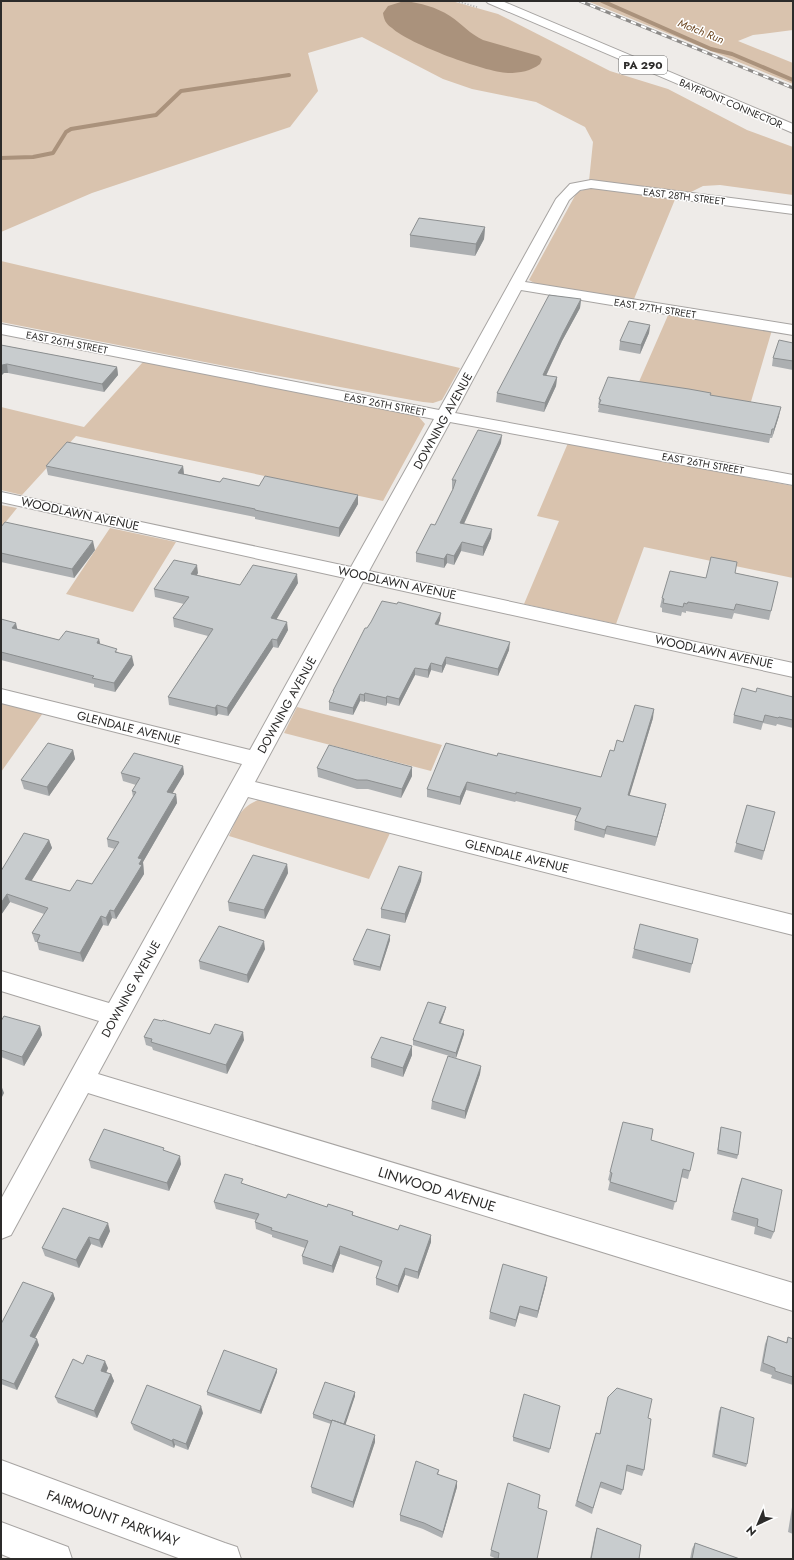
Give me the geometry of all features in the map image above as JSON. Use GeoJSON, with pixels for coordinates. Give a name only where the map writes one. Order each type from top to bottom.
{"type":"FeatureCollection","features":[{"type":"Feature","properties":{"kind":"main road","name":"BAYFRONT CONNECTOR"},"geometry":{"type":"LineString","coordinates":[[492,1],[793,129]]}},
{"type":"Feature","properties":{"kind":"main road","name":"BAYFRONT CONNECTOR"},"geometry":{"type":"LineString","coordinates":[[519,1],[771,107]]}},
{"type":"Feature","properties":{"kind":"main road","name":"EAST 28TH STREET"},"geometry":{"type":"LineString","coordinates":[[576,186],[591,184],[793,210]]}},
{"type":"Feature","properties":{"kind":"main road","name":"DOWNING AVENUE"},"geometry":{"type":"LineString","coordinates":[[1,1226],[446,416],[563,199],[576,186]]}},
{"type":"Feature","properties":{"kind":"main road","name":"EAST 27TH STREET"},"geometry":{"type":"LineString","coordinates":[[517,285],[793,330]]}},
{"type":"Feature","properties":{"kind":"main road","name":"EAST 26TH STREET"},"geometry":{"type":"LineString","coordinates":[[1,329],[446,416],[793,480]]}},
{"type":"Feature","properties":{"kind":"main road","name":"WOODLAWN AVENUE"},"geometry":{"type":"LineString","coordinates":[[1,497],[793,670]]}},
{"type":"Feature","properties":{"kind":"main road","name":"GLENDALE AVENUE"},"geometry":{"type":"LineString","coordinates":[[1,696],[257,760]]}},
{"type":"Feature","properties":{"kind":"main road","name":"GLENDALE AVENUE"},"geometry":{"type":"LineString","coordinates":[[242,787],[793,925]]}},
{"type":"Feature","properties":{"kind":"main road"},"geometry":{"type":"LineString","coordinates":[[1,981],[116,1016]]}},
{"type":"Feature","properties":{"kind":"main road","name":"LINWOOD AVENUE"},"geometry":{"type":"LineString","coordinates":[[81,1080],[793,1297]]}},
{"type":"Feature","properties":{"kind":"main road","name":"FAIRMOUNT PARKWAY"},"geometry":{"type":"LineString","coordinates":[[1,1476],[225,1559]]}},
{"type":"Feature","properties":{"kind":"main road"},"geometry":{"type":"LineString","coordinates":[[1,1538],[56,1559]]}},
{"type":"Feature","properties":{"kind":"shaded area"},"geometry":{"type":"Polygon","coordinates":[[[1,1],[452,1],[498,14],[610,71],[668,89],[747,130],[793,147],[793,195],[720,185],[703,186],[689,193],[589,181],[593,142],[585,127],[536,102],[472,89],[443,79],[362,37],[308,53],[318,91],[290,127],[92,193],[1,232],[1,1]]]}},
{"type":"Feature","properties":{"kind":"shaded area"},"geometry":{"type":"Polygon","coordinates":[[[404,1],[422,4],[439,10],[450,16],[474,35],[483,40],[539,56],[542,59],[540,64],[529,70],[508,73],[466,63],[414,42],[390,26],[386,22],[383,15],[388,6],[404,1]]]}},
{"type":"Feature","properties":{"kind":"shaded area"},"geometry":{"type":"Polygon","coordinates":[[[587,1],[793,1],[793,30],[753,35],[738,41],[793,63],[793,84],[587,1]]]}},
{"type":"Feature","properties":{"kind":"shaded area"},"geometry":{"type":"Polygon","coordinates":[[[590,188],[676,197],[634,299],[536,284],[529,280],[577,192],[590,188]]]}},
{"type":"Feature","properties":{"kind":"shaded area"},"geometry":{"type":"Polygon","coordinates":[[[1,261],[460,368],[442,400],[433,403],[423,402],[235,368],[1,322],[1,261]]]}},
{"type":"Feature","properties":{"kind":"shaded area"},"geometry":{"type":"Polygon","coordinates":[[[669,313],[772,330],[750,405],[638,384],[669,313]]]}},
{"type":"Feature","properties":{"kind":"shaded area"},"geometry":{"type":"Polygon","coordinates":[[[143,362],[402,412],[419,417],[425,424],[383,501],[76,436],[22,495],[1,490],[1,407],[84,427],[143,362]]]}},
{"type":"Feature","properties":{"kind":"shaded area"},"geometry":{"type":"Polygon","coordinates":[[[568,443],[793,486],[793,578],[644,547],[616,624],[524,604],[559,521],[537,516],[568,443]]]}},
{"type":"Feature","properties":{"kind":"shaded area"},"geometry":{"type":"Polygon","coordinates":[[[1,505],[17,508],[1,528],[1,505]]]}},
{"type":"Feature","properties":{"kind":"shaded area"},"geometry":{"type":"Polygon","coordinates":[[[110,528],[176,542],[133,612],[66,594],[110,528]]]}},
{"type":"Feature","properties":{"kind":"shaded area"},"geometry":{"type":"Polygon","coordinates":[[[1,703],[43,713],[1,772],[1,703]]]}},
{"type":"Feature","properties":{"kind":"shaded area"},"geometry":{"type":"Polygon","coordinates":[[[297,707],[442,745],[431,771],[284,733],[297,707]]]}},
{"type":"Feature","properties":{"kind":"shaded area"},"geometry":{"type":"Polygon","coordinates":[[[258,800],[390,833],[369,879],[229,836],[243,810],[258,800]]]}},
{"type":"Feature","properties":{"kind":"building"},"geometry":{"type":"Polygon","coordinates":[[[419,218],[485,227],[476,244],[410,235],[419,218]]]}},
{"type":"Feature","properties":{"kind":"building"},"geometry":{"type":"Polygon","coordinates":[[[549,295],[581,299],[543,375],[557,377],[545,403],[497,393],[549,295]]]}},
{"type":"Feature","properties":{"kind":"building"},"geometry":{"type":"Polygon","coordinates":[[[629,321],[650,325],[641,345],[620,341],[629,321]]]}},
{"type":"Feature","properties":{"kind":"building"},"geometry":{"type":"Polygon","coordinates":[[[779,340],[793,343],[793,361],[773,358],[779,340]]]}},
{"type":"Feature","properties":{"kind":"building"},"geometry":{"type":"Polygon","coordinates":[[[1,345],[117,367],[102,384],[7,364],[1,366],[1,345]]]}},
{"type":"Feature","properties":{"kind":"building"},"geometry":{"type":"Polygon","coordinates":[[[608,377],[689,389],[711,393],[710,395],[781,407],[771,435],[599,404],[601,400],[599,399],[608,377]]]}},
{"type":"Feature","properties":{"kind":"building"},"geometry":{"type":"Polygon","coordinates":[[[478,430],[502,435],[460,523],[492,529],[483,547],[462,542],[454,556],[447,554],[444,559],[416,553],[431,524],[435,525],[453,489],[456,480],[452,480],[478,430]]]}},
{"type":"Feature","properties":{"kind":"building"},"geometry":{"type":"Polygon","coordinates":[[[67,442],[183,466],[178,473],[220,482],[223,478],[259,486],[265,476],[358,495],[339,528],[46,466],[67,442]]]}},
{"type":"Feature","properties":{"kind":"building"},"geometry":{"type":"Polygon","coordinates":[[[5,522],[93,541],[72,569],[1,553],[1,527],[5,522]]]}},
{"type":"Feature","properties":{"kind":"building"},"geometry":{"type":"Polygon","coordinates":[[[711,557],[737,562],[735,573],[778,582],[771,611],[736,604],[734,610],[688,602],[687,604],[684,603],[683,607],[663,603],[664,599],[662,598],[670,571],[706,578],[711,557]]]}},
{"type":"Feature","properties":{"kind":"building"},"geometry":{"type":"Polygon","coordinates":[[[174,560],[197,565],[191,574],[240,585],[253,565],[297,574],[271,618],[287,622],[277,640],[272,639],[227,708],[217,705],[215,708],[168,697],[213,629],[173,618],[189,597],[154,589],[174,560]]]}},
{"type":"Feature","properties":{"kind":"building"},"geometry":{"type":"Polygon","coordinates":[[[382,601],[397,604],[398,602],[441,613],[435,624],[510,642],[498,669],[446,657],[442,666],[431,663],[428,670],[415,668],[399,699],[387,696],[386,698],[365,693],[364,695],[360,694],[353,708],[329,702],[333,691],[365,628],[367,628],[371,622],[382,601]]]}},
{"type":"Feature","properties":{"kind":"building"},"geometry":{"type":"Polygon","coordinates":[[[1,619],[16,623],[12,628],[59,640],[66,631],[99,639],[97,643],[117,649],[115,652],[132,656],[114,683],[92,678],[94,676],[1,652],[1,619]]]}},
{"type":"Feature","properties":{"kind":"building"},"geometry":{"type":"Polygon","coordinates":[[[742,688],[756,692],[757,688],[793,697],[793,720],[765,715],[763,722],[734,715],[742,688]]]}},
{"type":"Feature","properties":{"kind":"building"},"geometry":{"type":"Polygon","coordinates":[[[635,705],[654,709],[628,795],[666,804],[657,837],[607,826],[605,830],[575,821],[581,808],[516,792],[516,794],[467,782],[460,797],[427,789],[446,743],[497,756],[498,753],[601,777],[610,750],[614,751],[617,740],[623,742],[635,705]]]}},
{"type":"Feature","properties":{"kind":"building"},"geometry":{"type":"Polygon","coordinates":[[[48,743],[73,750],[47,787],[21,780],[48,743]]]}},
{"type":"Feature","properties":{"kind":"building"},"geometry":{"type":"Polygon","coordinates":[[[329,745],[412,767],[402,789],[367,780],[357,780],[317,768],[329,745]]]}},
{"type":"Feature","properties":{"kind":"building"},"geometry":{"type":"Polygon","coordinates":[[[134,753],[183,766],[167,792],[176,794],[138,858],[142,859],[139,864],[142,865],[114,911],[110,910],[106,918],[101,916],[80,953],[37,942],[40,935],[32,933],[48,908],[7,894],[1,903],[1,871],[24,833],[49,840],[25,879],[70,891],[77,880],[92,884],[119,842],[107,839],[136,792],[132,791],[140,778],[121,773],[134,753]]]}},
{"type":"Feature","properties":{"kind":"building"},"geometry":{"type":"Polygon","coordinates":[[[747,805],[775,812],[764,851],[736,843],[747,805]]]}},
{"type":"Feature","properties":{"kind":"building"},"geometry":{"type":"Polygon","coordinates":[[[253,855],[287,864],[264,910],[228,902],[253,855]]]}},
{"type":"Feature","properties":{"kind":"building"},"geometry":{"type":"Polygon","coordinates":[[[399,866],[422,872],[405,914],[381,909],[399,866]]]}},
{"type":"Feature","properties":{"kind":"building"},"geometry":{"type":"Polygon","coordinates":[[[640,924],[698,939],[692,964],[634,949],[640,924]]]}},
{"type":"Feature","properties":{"kind":"building"},"geometry":{"type":"Polygon","coordinates":[[[219,926],[264,941],[247,975],[199,961],[219,926]]]}},
{"type":"Feature","properties":{"kind":"building"},"geometry":{"type":"Polygon","coordinates":[[[367,929],[390,935],[380,967],[353,960],[367,929]]]}},
{"type":"Feature","properties":{"kind":"building"},"geometry":{"type":"Polygon","coordinates":[[[428,1002],[446,1007],[439,1023],[464,1030],[456,1053],[413,1040],[428,1002]]]}},
{"type":"Feature","properties":{"kind":"building"},"geometry":{"type":"Polygon","coordinates":[[[4,1016],[40,1026],[22,1057],[1,1050],[1,1021],[4,1016]]]}},
{"type":"Feature","properties":{"kind":"building"},"geometry":{"type":"Polygon","coordinates":[[[154,1019],[163,1020],[210,1034],[215,1024],[243,1032],[226,1065],[151,1042],[152,1039],[144,1037],[154,1019]]]}},
{"type":"Feature","properties":{"kind":"building"},"geometry":{"type":"Polygon","coordinates":[[[381,1037],[412,1046],[403,1068],[371,1058],[381,1037]]]}},
{"type":"Feature","properties":{"kind":"building"},"geometry":{"type":"Polygon","coordinates":[[[448,1056],[481,1066],[465,1111],[432,1101],[448,1056]]]}},
{"type":"Feature","properties":{"kind":"building"},"geometry":{"type":"Polygon","coordinates":[[[623,1122],[653,1129],[651,1140],[694,1153],[690,1171],[683,1169],[676,1202],[610,1182],[612,1173],[610,1172],[623,1122]]]}},
{"type":"Feature","properties":{"kind":"building"},"geometry":{"type":"Polygon","coordinates":[[[721,1127],[741,1132],[738,1155],[718,1150],[721,1127]]]}},
{"type":"Feature","properties":{"kind":"building"},"geometry":{"type":"Polygon","coordinates":[[[104,1129],[164,1148],[163,1150],[180,1156],[167,1183],[89,1160],[104,1129]]]}},
{"type":"Feature","properties":{"kind":"building"},"geometry":{"type":"Polygon","coordinates":[[[225,1174],[243,1179],[241,1183],[286,1198],[288,1194],[327,1207],[328,1204],[353,1212],[352,1215],[398,1230],[400,1225],[431,1235],[418,1272],[405,1268],[398,1286],[376,1278],[382,1261],[340,1246],[332,1266],[302,1256],[308,1241],[271,1230],[272,1228],[255,1222],[259,1214],[214,1202],[225,1174]]]}},
{"type":"Feature","properties":{"kind":"building"},"geometry":{"type":"Polygon","coordinates":[[[742,1178],[782,1190],[774,1232],[757,1226],[758,1219],[733,1212],[742,1178]]]}},
{"type":"Feature","properties":{"kind":"building"},"geometry":{"type":"Polygon","coordinates":[[[63,1208],[108,1223],[99,1240],[89,1237],[76,1260],[42,1248],[63,1208]]]}},
{"type":"Feature","properties":{"kind":"building"},"geometry":{"type":"Polygon","coordinates":[[[503,1264],[547,1277],[538,1311],[520,1306],[516,1320],[490,1312],[503,1264]]]}},
{"type":"Feature","properties":{"kind":"building"},"geometry":{"type":"Polygon","coordinates":[[[23,1282],[53,1293],[30,1336],[37,1339],[14,1384],[1,1379],[1,1324],[23,1282]]]}},
{"type":"Feature","properties":{"kind":"building"},"geometry":{"type":"Polygon","coordinates":[[[768,1336],[787,1343],[788,1337],[793,1339],[793,1377],[775,1371],[775,1368],[763,1363],[768,1336]]]}},
{"type":"Feature","properties":{"kind":"building"},"geometry":{"type":"Polygon","coordinates":[[[224,1350],[277,1369],[260,1411],[207,1392],[224,1350]]]}},
{"type":"Feature","properties":{"kind":"building"},"geometry":{"type":"Polygon","coordinates":[[[87,1355],[105,1361],[101,1371],[111,1374],[94,1411],[55,1397],[73,1359],[83,1364],[87,1355]]]}},
{"type":"Feature","properties":{"kind":"building"},"geometry":{"type":"Polygon","coordinates":[[[325,1382],[355,1392],[344,1424],[313,1414],[325,1382]]]}},
{"type":"Feature","properties":{"kind":"building"},"geometry":{"type":"Polygon","coordinates":[[[147,1385],[201,1406],[186,1444],[173,1439],[172,1441],[131,1423],[147,1385]]]}},
{"type":"Feature","properties":{"kind":"building"},"geometry":{"type":"Polygon","coordinates":[[[617,1388],[652,1399],[648,1418],[651,1419],[644,1470],[627,1465],[623,1490],[601,1482],[593,1508],[577,1501],[596,1433],[600,1434],[608,1397],[617,1388]]]}},
{"type":"Feature","properties":{"kind":"building"},"geometry":{"type":"Polygon","coordinates":[[[524,1394],[560,1406],[550,1449],[513,1437],[524,1394]]]}},
{"type":"Feature","properties":{"kind":"building"},"geometry":{"type":"Polygon","coordinates":[[[721,1407],[754,1418],[747,1464],[714,1454],[721,1407]]]}},
{"type":"Feature","properties":{"kind":"building"},"geometry":{"type":"Polygon","coordinates":[[[332,1420],[375,1435],[353,1502],[311,1487],[332,1420]]]}},
{"type":"Feature","properties":{"kind":"building"},"geometry":{"type":"Polygon","coordinates":[[[416,1461],[439,1470],[437,1474],[457,1481],[443,1532],[424,1523],[400,1515],[416,1461]]]}},
{"type":"Feature","properties":{"kind":"building"},"geometry":{"type":"Polygon","coordinates":[[[508,1483],[540,1495],[538,1508],[547,1511],[537,1559],[498,1559],[499,1553],[491,1550],[508,1483]]]}},
{"type":"Feature","properties":{"kind":"building"},"geometry":{"type":"Polygon","coordinates":[[[597,1528],[641,1545],[639,1559],[591,1559],[597,1528]]]}},
{"type":"Feature","properties":{"kind":"building"},"geometry":{"type":"Polygon","coordinates":[[[695,1543],[740,1559],[692,1559],[695,1543]]]}},
{"type":"Feature","properties":{"kind":"waterway","name":"Motch Run"},"geometry":{"type":"LineString","coordinates":[[602,1],[711,49],[732,54],[793,80]]}},
{"type":"Feature","properties":{"kind":"waterway"},"geometry":{"type":"LineString","coordinates":[[1,158],[33,157],[53,153],[66,132],[71,129],[156,115],[181,91],[289,75]]}},
{"type":"Feature","properties":{"kind":"railway"},"geometry":{"type":"LineString","coordinates":[[580,1],[793,88]]}}]}
